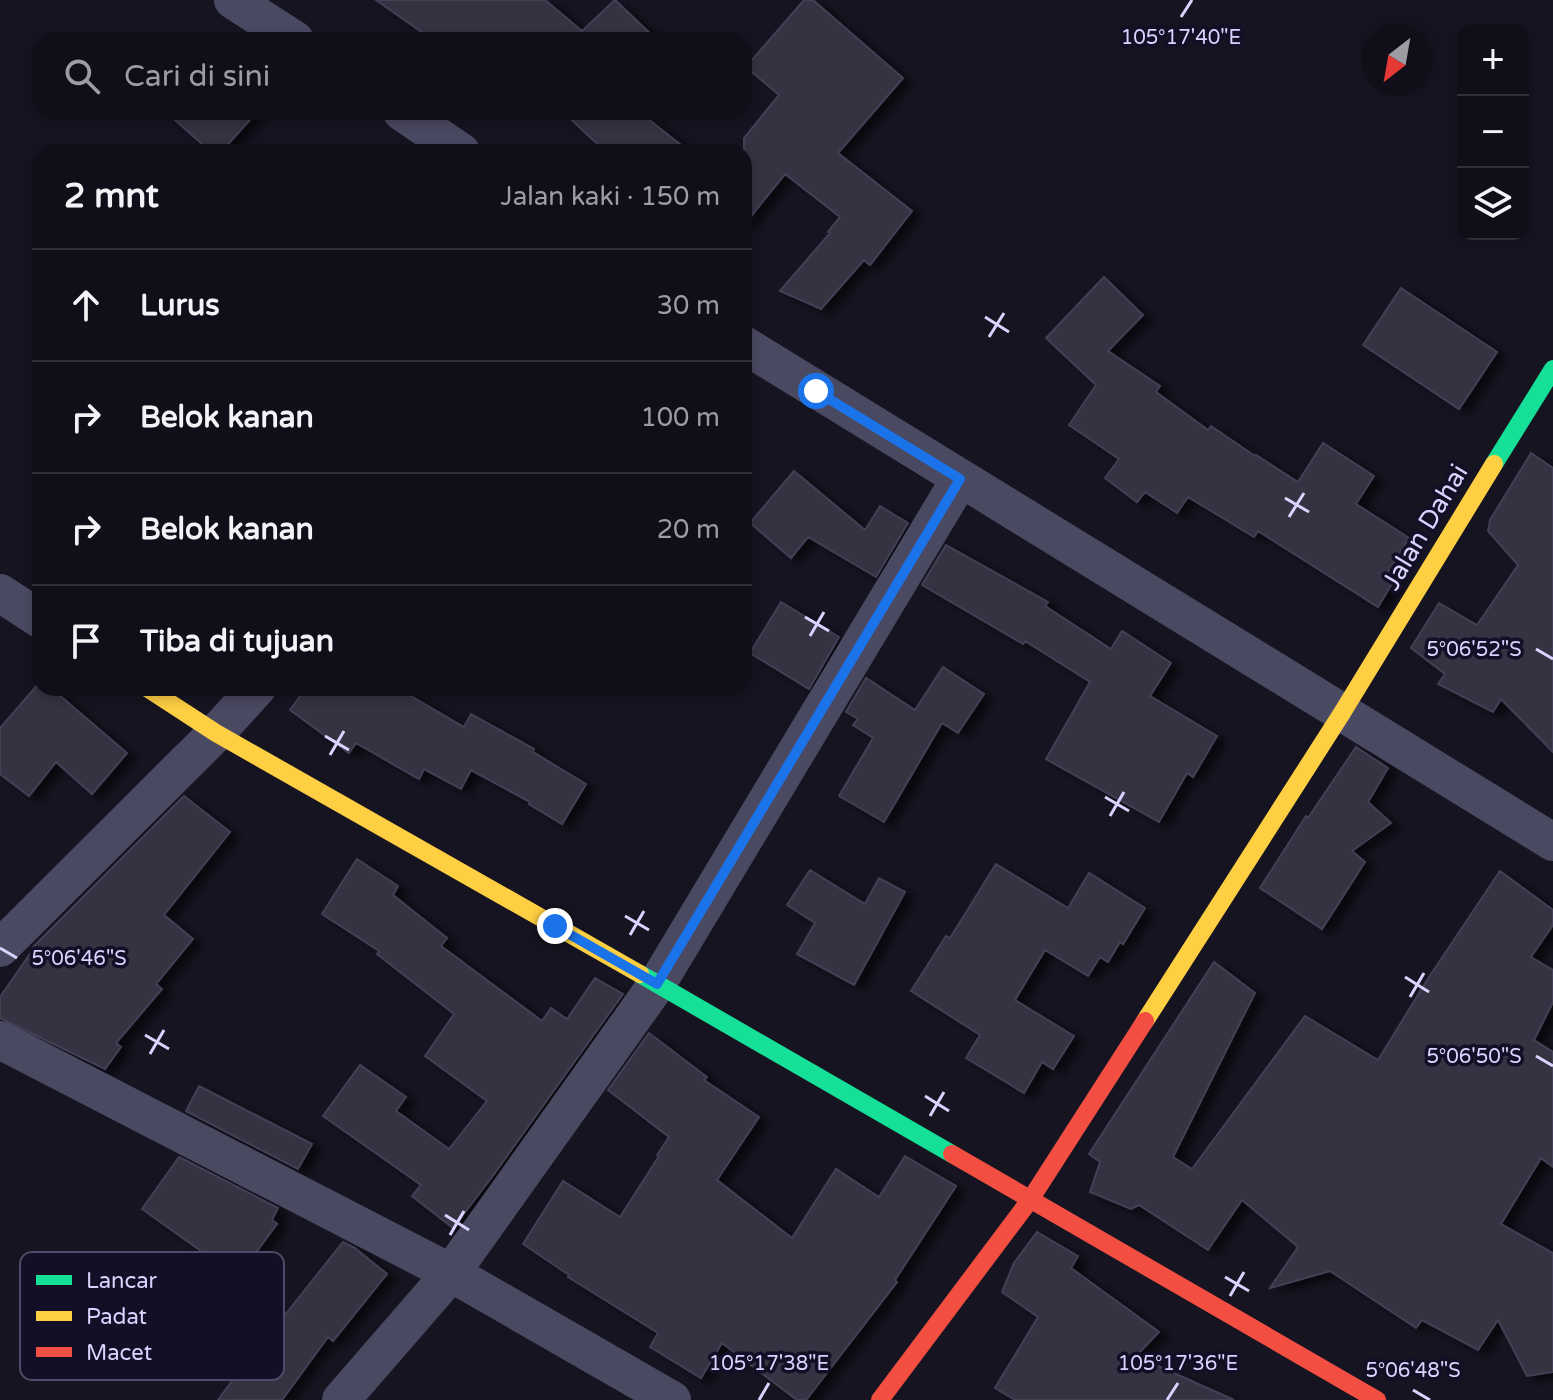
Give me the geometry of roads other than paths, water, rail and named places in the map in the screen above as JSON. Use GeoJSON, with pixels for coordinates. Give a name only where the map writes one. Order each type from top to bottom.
{"type":"FeatureCollection","features":[{"type":"Feature","properties":{"kind":"street"},"geometry":{"type":"LineString","coordinates":[[233,0],[283,32]]}},
{"type":"Feature","properties":{"kind":"street"},"geometry":{"type":"LineString","coordinates":[[414,120],[449,144]]}},
{"type":"Feature","properties":{"kind":"street"},"geometry":{"type":"LineString","coordinates":[[752,350],[1553,842]]}},
{"type":"Feature","properties":{"kind":"street","name":"Jalan Dahai"},"geometry":{"type":"LineString","coordinates":[[880,1400],[1030,1200],[1342,713],[1553,369]]}},
{"type":"Feature","properties":{"kind":"street"},"geometry":{"type":"LineString","coordinates":[[341,1400],[451,1273],[657,984],[960,479]]}},
{"type":"Feature","properties":{"kind":"street"},"geometry":{"type":"LineString","coordinates":[[0,593],[32,614]]}},
{"type":"Feature","properties":{"kind":"street"},"geometry":{"type":"LineString","coordinates":[[159,696],[216,733],[1377,1400]]}},
{"type":"Feature","properties":{"kind":"street"},"geometry":{"type":"LineString","coordinates":[[0,948],[250,696]]}},
{"type":"Feature","properties":{"kind":"street"},"geometry":{"type":"LineString","coordinates":[[0,1040],[451,1273],[672,1400]]}}]}
